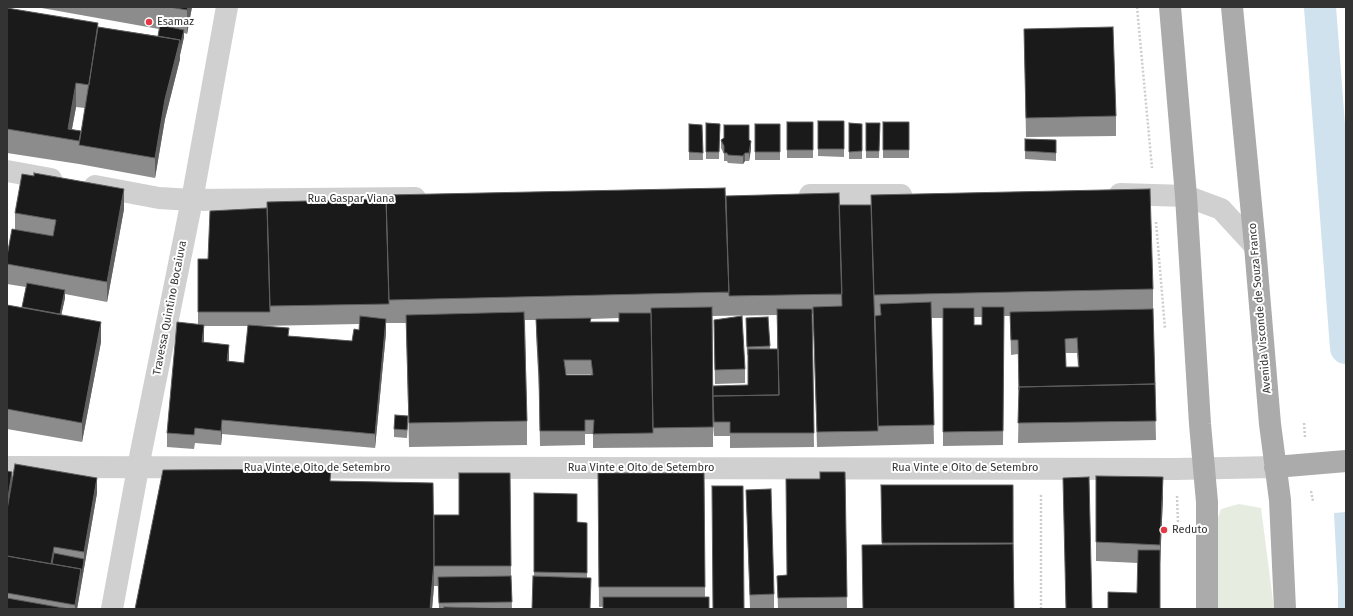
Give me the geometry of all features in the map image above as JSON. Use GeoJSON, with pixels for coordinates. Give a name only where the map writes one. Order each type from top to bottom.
{"type":"FeatureCollection","features":[{"type":"Feature","properties":{"kind":"main road"},"geometry":{"type":"LineString","coordinates":[[1170,7],[1186,196],[1200,424],[1208,502],[1207,609]]}},
{"type":"Feature","properties":{"kind":"main road","name":"Avenida Visconde de Souza Franco"},"geometry":{"type":"LineString","coordinates":[[1232,7],[1255,246],[1270,424],[1280,500],[1285,609]]}},
{"type":"Feature","properties":{"kind":"main road"},"geometry":{"type":"LineString","coordinates":[[1276,467],[1346,461]]}},
{"type":"Feature","properties":{"kind":"street","name":"Travessa Quintino Bocaiuva"},"geometry":{"type":"LineString","coordinates":[[112,609],[138,468],[192,200],[226,7]]}},
{"type":"Feature","properties":{"kind":"street","name":"Rua Gaspar Viana"},"geometry":{"type":"LineString","coordinates":[[7,171],[159,198],[192,200],[437,198]]}},
{"type":"Feature","properties":{"kind":"street"},"geometry":{"type":"LineString","coordinates":[[1098,194],[1154,194],[1186,196],[1221,209],[1255,246]]}},
{"type":"Feature","properties":{"kind":"street"},"geometry":{"type":"LineString","coordinates":[[794,196],[922,195]]}},
{"type":"Feature","properties":{"kind":"street","name":"Rua Vinte e Oito de Setembro"},"geometry":{"type":"LineString","coordinates":[[7,467],[1176,469],[1276,467]]}},
{"type":"Feature","properties":{"kind":"path"},"geometry":{"type":"LineString","coordinates":[[1137,7],[1165,330]]}},
{"type":"Feature","properties":{"kind":"path"},"geometry":{"type":"LineString","coordinates":[[1041,468],[1041,609]]}},
{"type":"Feature","properties":{"kind":"path"},"geometry":{"type":"LineString","coordinates":[[1176,469],[1178,525]]}},
{"type":"Feature","properties":{"kind":"shaded area"},"geometry":{"type":"Polygon","coordinates":[[[1239,504],[1261,508],[1274,609],[1218,609],[1216,524],[1221,509],[1239,504]]]}},
{"type":"Feature","properties":{"kind":"water"},"geometry":{"type":"Polygon","coordinates":[[[1346,512],[1346,609],[1338,609],[1334,513],[1346,512]]]}},
{"type":"Feature","properties":{"kind":"building"},"geometry":{"type":"Polygon","coordinates":[[[169,7],[188,7],[187,10],[169,7]]]}},
{"type":"Feature","properties":{"kind":"building"},"geometry":{"type":"Polygon","coordinates":[[[7,8],[98,23],[89,85],[76,83],[68,129],[81,131],[79,141],[7,129],[7,8]]]}},
{"type":"Feature","properties":{"kind":"building"},"geometry":{"type":"Polygon","coordinates":[[[160,25],[184,30],[180,47],[180,40],[158,36],[160,25]]]}},
{"type":"Feature","properties":{"kind":"building"},"geometry":{"type":"Polygon","coordinates":[[[98,27],[180,40],[165,99],[155,158],[79,145],[98,27]]]}},
{"type":"Feature","properties":{"kind":"building"},"geometry":{"type":"Polygon","coordinates":[[[1113,27],[1116,116],[1026,118],[1024,29],[1113,27]]]}},
{"type":"Feature","properties":{"kind":"building"},"geometry":{"type":"Polygon","coordinates":[[[818,121],[844,121],[844,149],[818,149],[818,121]]]}},
{"type":"Feature","properties":{"kind":"building"},"geometry":{"type":"Polygon","coordinates":[[[787,122],[813,122],[813,150],[787,150],[787,122]]]}},
{"type":"Feature","properties":{"kind":"building"},"geometry":{"type":"Polygon","coordinates":[[[883,122],[909,122],[909,150],[883,150],[883,122]]]}},
{"type":"Feature","properties":{"kind":"building"},"geometry":{"type":"Polygon","coordinates":[[[706,123],[720,124],[719,152],[706,152],[706,123]]]}},
{"type":"Feature","properties":{"kind":"building"},"geometry":{"type":"Polygon","coordinates":[[[849,123],[862,124],[862,151],[849,152],[849,123]]]}},
{"type":"Feature","properties":{"kind":"building"},"geometry":{"type":"Polygon","coordinates":[[[866,123],[880,123],[879,151],[866,151],[866,123]]]}},
{"type":"Feature","properties":{"kind":"building"},"geometry":{"type":"Polygon","coordinates":[[[689,124],[702,125],[703,153],[689,152],[689,124]]]}},
{"type":"Feature","properties":{"kind":"building"},"geometry":{"type":"Polygon","coordinates":[[[755,124],[780,124],[780,152],[755,152],[755,124]]]}},
{"type":"Feature","properties":{"kind":"building"},"geometry":{"type":"Polygon","coordinates":[[[724,125],[749,125],[749,140],[751,141],[749,153],[745,153],[743,156],[728,155],[727,153],[724,153],[724,146],[721,140],[724,138],[724,125]]]}},
{"type":"Feature","properties":{"kind":"building"},"geometry":{"type":"Polygon","coordinates":[[[1025,139],[1056,140],[1056,153],[1025,151],[1025,139]]]}},
{"type":"Feature","properties":{"kind":"building"},"geometry":{"type":"Polygon","coordinates":[[[34,173],[124,189],[107,282],[7,264],[12,229],[53,236],[56,220],[15,213],[22,174],[34,176],[34,173]]]}},
{"type":"Feature","properties":{"kind":"building"},"geometry":{"type":"Polygon","coordinates":[[[725,188],[729,292],[389,300],[386,195],[725,188]]]}},
{"type":"Feature","properties":{"kind":"building"},"geometry":{"type":"Polygon","coordinates":[[[1150,189],[1153,289],[874,295],[871,195],[1150,189]]]}},
{"type":"Feature","properties":{"kind":"building"},"geometry":{"type":"Polygon","coordinates":[[[839,193],[842,294],[729,296],[726,196],[839,193]]]}},
{"type":"Feature","properties":{"kind":"building"},"geometry":{"type":"Polygon","coordinates":[[[386,199],[389,304],[270,306],[267,202],[386,199]]]}},
{"type":"Feature","properties":{"kind":"building"},"geometry":{"type":"Polygon","coordinates":[[[839,205],[871,205],[878,431],[817,432],[813,307],[842,306],[839,205]]]}},
{"type":"Feature","properties":{"kind":"building"},"geometry":{"type":"Polygon","coordinates":[[[267,208],[270,312],[198,312],[198,259],[208,259],[210,211],[267,208]]]}},
{"type":"Feature","properties":{"kind":"building"},"geometry":{"type":"Polygon","coordinates":[[[27,283],[65,290],[60,314],[22,307],[27,283]]]}},
{"type":"Feature","properties":{"kind":"building"},"geometry":{"type":"Polygon","coordinates":[[[931,302],[934,425],[878,426],[875,316],[881,315],[880,304],[931,302]]]}},
{"type":"Feature","properties":{"kind":"building"},"geometry":{"type":"Polygon","coordinates":[[[7,305],[101,322],[82,423],[7,409],[7,305]]]}},
{"type":"Feature","properties":{"kind":"building"},"geometry":{"type":"Polygon","coordinates":[[[712,307],[713,427],[653,428],[651,308],[712,307]]]}},
{"type":"Feature","properties":{"kind":"building"},"geometry":{"type":"Polygon","coordinates":[[[982,307],[1004,307],[1003,431],[943,432],[943,308],[974,308],[974,325],[982,325],[982,307]]]}},
{"type":"Feature","properties":{"kind":"building"},"geometry":{"type":"Polygon","coordinates":[[[777,309],[812,309],[814,433],[730,433],[730,422],[714,422],[713,396],[779,395],[777,309]]]}},
{"type":"Feature","properties":{"kind":"building"},"geometry":{"type":"Polygon","coordinates":[[[1153,309],[1155,384],[1019,387],[1019,390],[1018,340],[1011,340],[1010,312],[1153,309]],[[1077,338],[1065,339],[1066,367],[1079,367],[1077,338]]]}},
{"type":"Feature","properties":{"kind":"building"},"geometry":{"type":"Polygon","coordinates":[[[524,312],[527,421],[409,423],[406,315],[524,312]]]}},
{"type":"Feature","properties":{"kind":"building"},"geometry":{"type":"Polygon","coordinates":[[[619,313],[651,313],[653,433],[593,434],[594,420],[585,420],[585,431],[540,431],[536,319],[591,318],[590,322],[619,322],[619,313]],[[564,360],[566,375],[593,375],[591,360],[564,360]]]}},
{"type":"Feature","properties":{"kind":"building"},"geometry":{"type":"Polygon","coordinates":[[[360,316],[386,319],[375,434],[222,420],[221,431],[195,428],[194,435],[167,433],[177,322],[204,325],[202,342],[229,345],[227,361],[244,363],[248,325],[289,328],[288,336],[352,341],[354,329],[359,330],[360,316]]]}},
{"type":"Feature","properties":{"kind":"building"},"geometry":{"type":"Polygon","coordinates":[[[742,316],[745,369],[715,370],[714,320],[742,316]]]}},
{"type":"Feature","properties":{"kind":"building"},"geometry":{"type":"Polygon","coordinates":[[[768,317],[770,346],[747,347],[746,318],[768,317]]]}},
{"type":"Feature","properties":{"kind":"building"},"geometry":{"type":"Polygon","coordinates":[[[748,349],[778,349],[779,395],[713,396],[713,386],[748,385],[748,349]]]}},
{"type":"Feature","properties":{"kind":"building"},"geometry":{"type":"Polygon","coordinates":[[[1155,384],[1156,421],[1018,423],[1019,387],[1155,384]]]}},
{"type":"Feature","properties":{"kind":"building"},"geometry":{"type":"Polygon","coordinates":[[[395,415],[408,416],[407,430],[394,429],[395,415]]]}},
{"type":"Feature","properties":{"kind":"building"},"geometry":{"type":"Polygon","coordinates":[[[15,464],[97,478],[84,552],[54,547],[51,564],[7,556],[7,510],[15,464]]]}},
{"type":"Feature","properties":{"kind":"building"},"geometry":{"type":"Polygon","coordinates":[[[331,469],[330,481],[433,483],[434,562],[430,609],[135,609],[163,470],[331,469]]]}},
{"type":"Feature","properties":{"kind":"building"},"geometry":{"type":"Polygon","coordinates":[[[7,471],[12,472],[7,504],[7,471]]]}},
{"type":"Feature","properties":{"kind":"building"},"geometry":{"type":"Polygon","coordinates":[[[820,472],[845,472],[847,597],[778,598],[777,576],[787,575],[786,479],[820,479],[820,472]]]}},
{"type":"Feature","properties":{"kind":"building"},"geometry":{"type":"Polygon","coordinates":[[[459,473],[510,473],[511,566],[434,566],[434,515],[459,515],[459,473]]]}},
{"type":"Feature","properties":{"kind":"building"},"geometry":{"type":"Polygon","coordinates":[[[598,473],[704,473],[705,587],[599,587],[598,473]]]}},
{"type":"Feature","properties":{"kind":"building"},"geometry":{"type":"Polygon","coordinates":[[[1096,476],[1163,477],[1160,545],[1096,542],[1096,476]]]}},
{"type":"Feature","properties":{"kind":"building"},"geometry":{"type":"Polygon","coordinates":[[[1089,477],[1092,609],[1066,609],[1063,478],[1089,477]]]}},
{"type":"Feature","properties":{"kind":"building"},"geometry":{"type":"Polygon","coordinates":[[[881,485],[1013,485],[1013,543],[882,543],[881,485]]]}},
{"type":"Feature","properties":{"kind":"building"},"geometry":{"type":"Polygon","coordinates":[[[712,486],[743,486],[744,609],[713,609],[712,486]]]}},
{"type":"Feature","properties":{"kind":"building"},"geometry":{"type":"Polygon","coordinates":[[[771,489],[774,594],[750,595],[746,490],[771,489]]]}},
{"type":"Feature","properties":{"kind":"building"},"geometry":{"type":"Polygon","coordinates":[[[534,493],[577,494],[577,522],[587,523],[587,573],[534,572],[534,493]]]}},
{"type":"Feature","properties":{"kind":"building"},"geometry":{"type":"Polygon","coordinates":[[[1013,544],[1014,609],[863,609],[862,545],[1013,544]]]}},
{"type":"Feature","properties":{"kind":"building"},"geometry":{"type":"Polygon","coordinates":[[[1138,550],[1160,550],[1160,609],[1108,609],[1108,592],[1137,593],[1138,550]]]}},
{"type":"Feature","properties":{"kind":"building"},"geometry":{"type":"Polygon","coordinates":[[[54,553],[84,559],[81,581],[81,569],[52,564],[54,553]]]}},
{"type":"Feature","properties":{"kind":"building"},"geometry":{"type":"Polygon","coordinates":[[[7,556],[81,569],[75,605],[7,593],[7,556]]]}},
{"type":"Feature","properties":{"kind":"building"},"geometry":{"type":"Polygon","coordinates":[[[511,576],[512,602],[439,603],[438,577],[511,576]]]}},
{"type":"Feature","properties":{"kind":"building"},"geometry":{"type":"Polygon","coordinates":[[[533,576],[591,578],[590,609],[532,609],[533,576]]]}},
{"type":"Feature","properties":{"kind":"building"},"geometry":{"type":"Polygon","coordinates":[[[603,597],[709,597],[709,609],[603,609],[603,597]]]}},
{"type":"Feature","properties":{"kind":"building"},"geometry":{"type":"Polygon","coordinates":[[[7,598],[69,609],[7,609],[7,598]]]}},
{"type":"Feature","properties":{"kind":"building"},"geometry":{"type":"Polygon","coordinates":[[[444,607],[511,609],[444,609],[444,607]]]}},
{"type":"Feature","properties":{"kind":"waterway"},"geometry":{"type":"LineString","coordinates":[[1320,7],[1346,348]]}},
{"type":"Feature","properties":{"kind":"place","name":"Esamaz"},"geometry":{"type":"Point","coordinates":[149,22]}},
{"type":"Feature","properties":{"kind":"place","name":"Reduto"},"geometry":{"type":"Point","coordinates":[1164,530]}}]}
